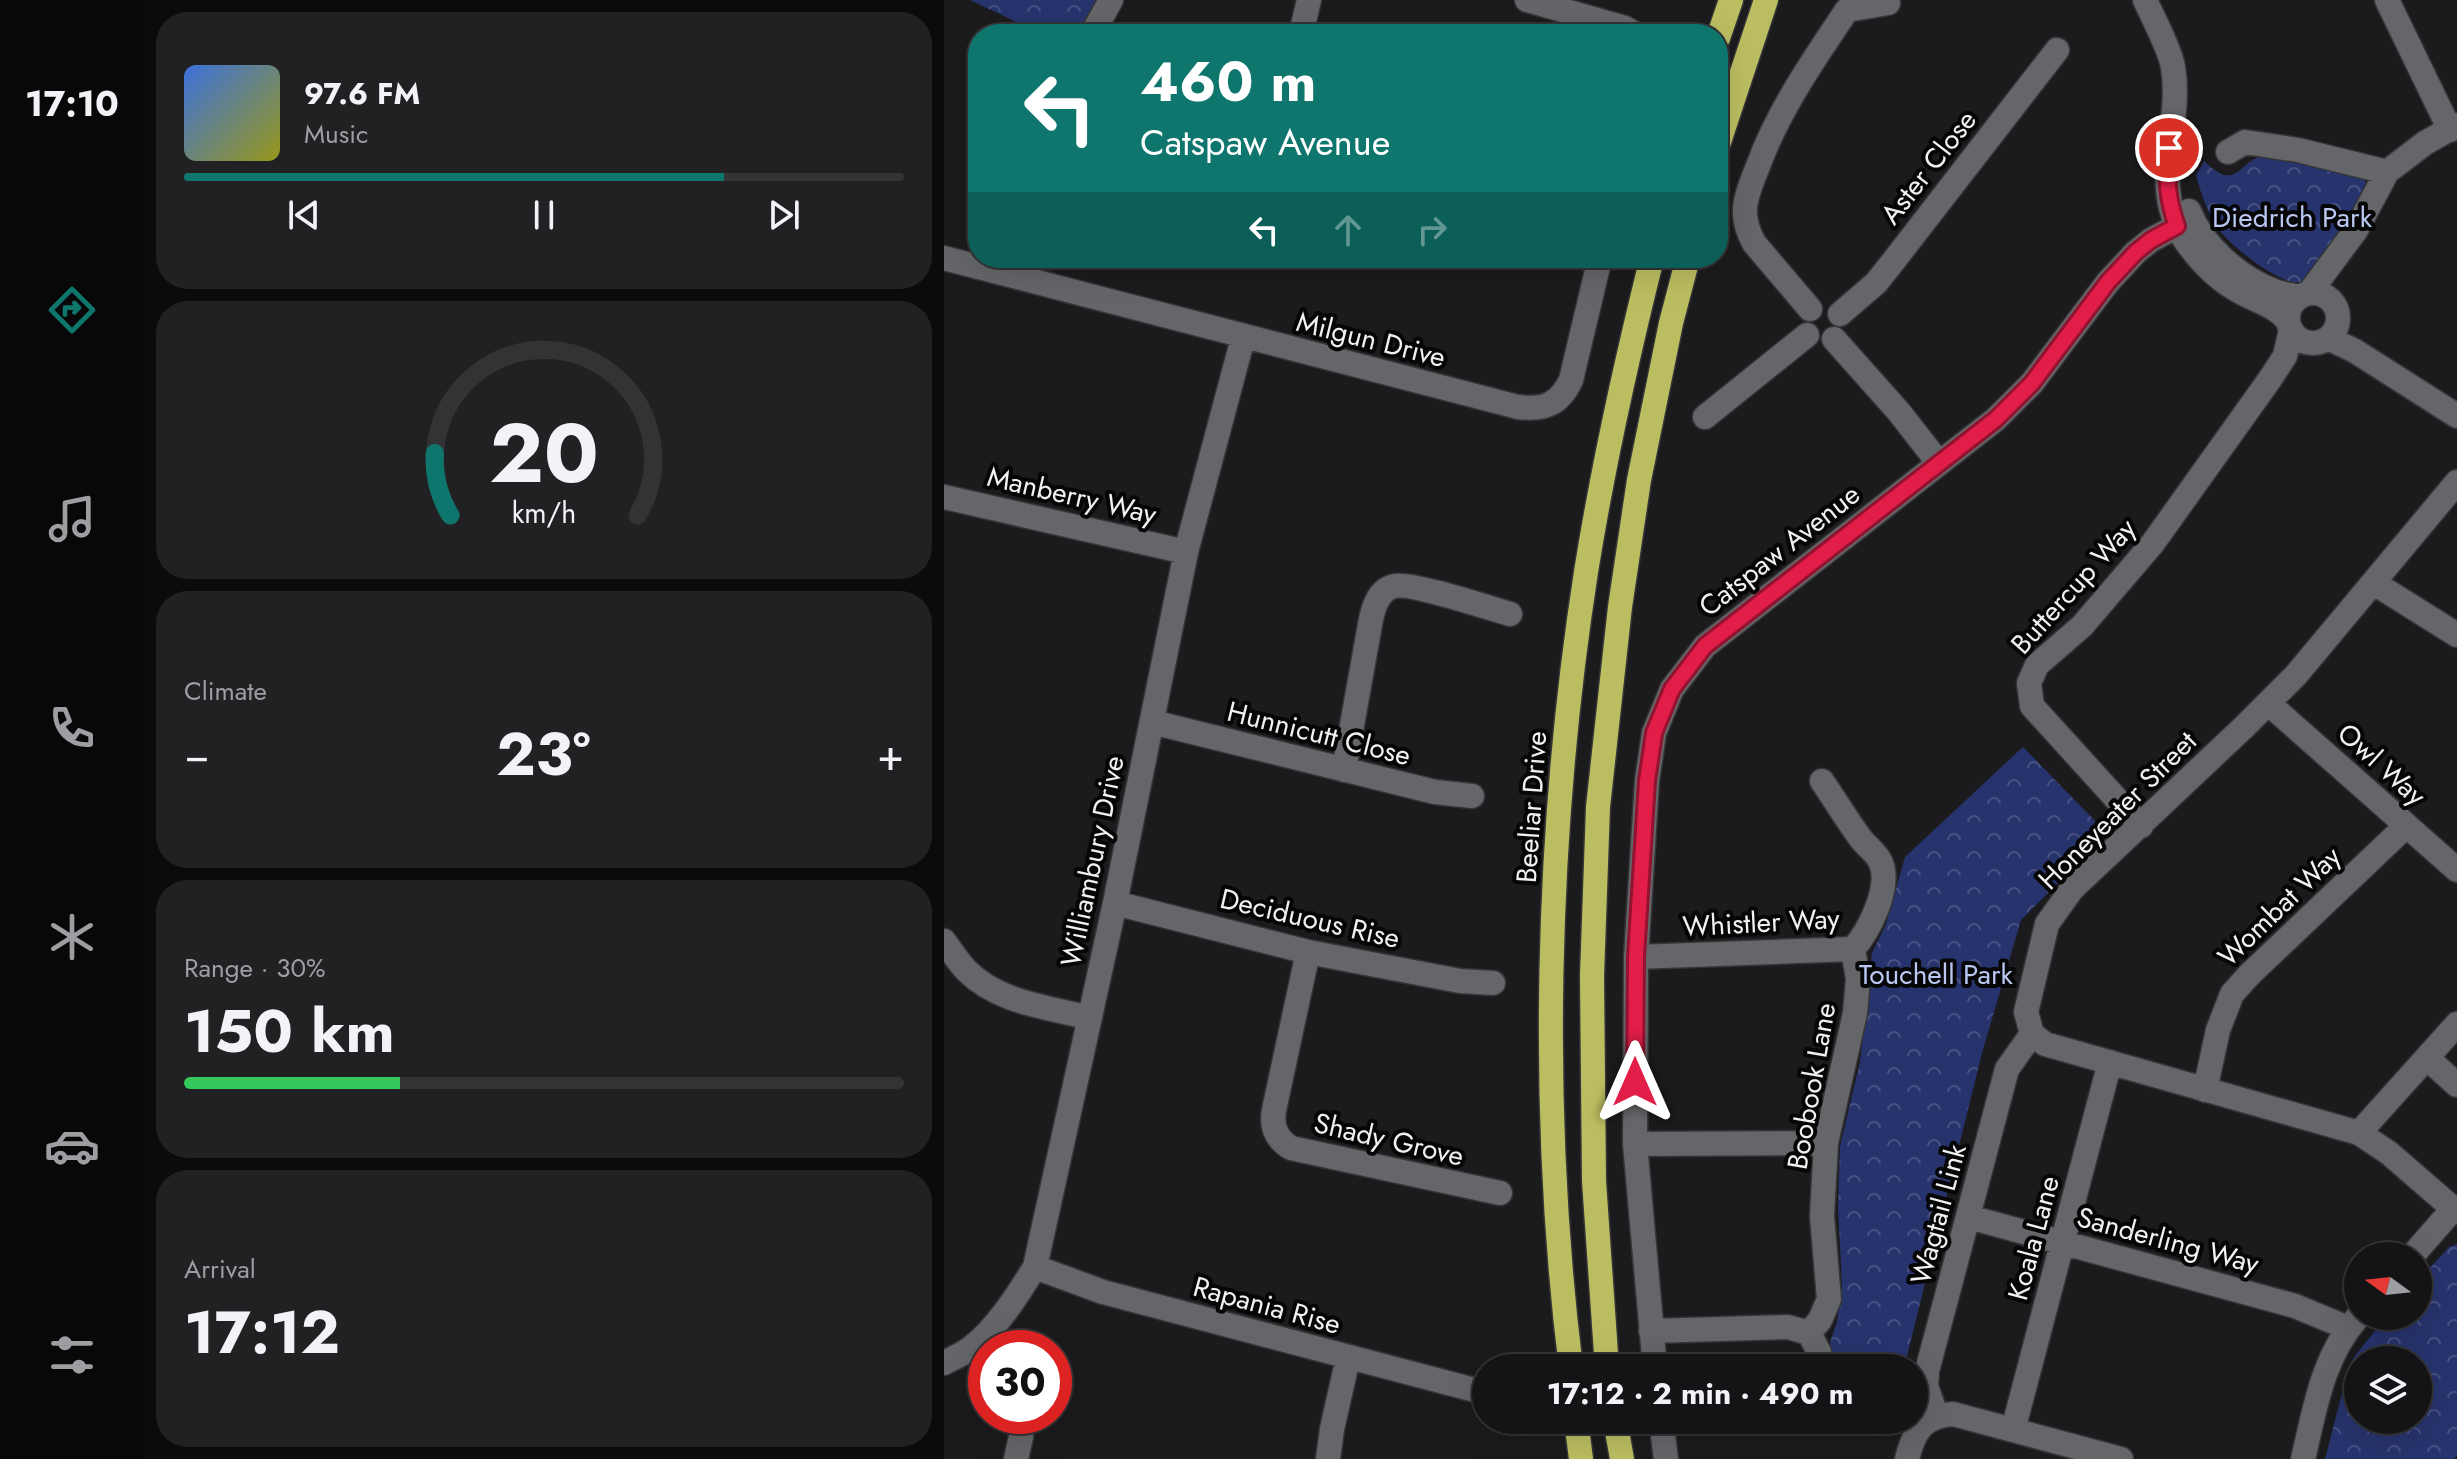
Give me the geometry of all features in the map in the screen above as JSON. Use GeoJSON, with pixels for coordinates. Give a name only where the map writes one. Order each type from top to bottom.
{"type":"FeatureCollection","features":[{"type":"Feature","properties":{"kind":"highway"},"geometry":{"type":"LineString","coordinates":[[1723,24],[1731,0]]}},
{"type":"Feature","properties":{"kind":"highway"},"geometry":{"type":"LineString","coordinates":[[1728,115],[1766,0]]}},
{"type":"Feature","properties":{"kind":"highway","name":"Beeliar Drive"},"geometry":{"type":"LineString","coordinates":[[1569,1354],[1563,1307],[1553,1124],[1552,995],[1562,786],[1589,556],[1617,407],[1650,268]]}},
{"type":"Feature","properties":{"kind":"highway"},"geometry":{"type":"LineString","coordinates":[[1606,1354],[1594,1181],[1592,976],[1598,807],[1620,607],[1639,480],[1685,268]]}},
{"type":"Feature","properties":{"kind":"highway"},"geometry":{"type":"LineString","coordinates":[[1578,1434],[1581,1459]]}},
{"type":"Feature","properties":{"kind":"highway"},"geometry":{"type":"LineString","coordinates":[[1618,1434],[1622,1459]]}},
{"type":"Feature","properties":{"kind":"street"},"geometry":{"type":"LineString","coordinates":[[1098,24],[1111,0]]}},
{"type":"Feature","properties":{"kind":"street"},"geometry":{"type":"LineString","coordinates":[[1303,24],[1309,0]]}},
{"type":"Feature","properties":{"kind":"street"},"geometry":{"type":"LineString","coordinates":[[1527,0],[1611,24]]}},
{"type":"Feature","properties":{"kind":"street"},"geometry":{"type":"LineString","coordinates":[[2145,0],[2173,65],[2175,99],[2169,148],[2185,222],[2203,263],[2239,291],[2281,312],[2295,335],[2306,342],[2328,335],[2457,398]]}},
{"type":"Feature","properties":{"kind":"street"},"geometry":{"type":"LineString","coordinates":[[2290,325],[2290,307],[2313,296],[2356,230],[2387,172],[2425,143],[2454,127],[2387,0]]}},
{"type":"Feature","properties":{"kind":"street"},"geometry":{"type":"LineString","coordinates":[[1810,309],[1754,243],[1745,218],[1745,204],[1772,131],[1797,84],[1847,10],[1888,3]]}},
{"type":"Feature","properties":{"kind":"street","name":"Aster Close"},"geometry":{"type":"LineString","coordinates":[[1840,314],[1876,283],[2057,50]]}},
{"type":"Feature","properties":{"kind":"street"},"geometry":{"type":"LineString","coordinates":[[2228,152],[2245,142],[2298,150],[2387,172]]}},
{"type":"Feature","properties":{"kind":"street"},"geometry":{"type":"LineString","coordinates":[[2185,222],[2243,275],[2276,292],[2313,296],[2338,311],[2328,335]]}},
{"type":"Feature","properties":{"kind":"street","name":"Catspaw Avenue"},"geometry":{"type":"LineString","coordinates":[[1653,1354],[1635,1144],[1636,957],[1647,781],[1654,733],[1672,689],[1705,646],[1996,419],[2032,383],[2108,282],[2136,252],[2151,240],[2185,222]]}},
{"type":"Feature","properties":{"kind":"street","name":"Milgun Drive"},"geometry":{"type":"LineString","coordinates":[[944,258],[968,261]]}},
{"type":"Feature","properties":{"kind":"street","name":"Milgun Drive"},"geometry":{"type":"LineString","coordinates":[[1028,269],[1243,338],[1534,409],[1547,406],[1565,391],[1571,380],[1598,268]]}},
{"type":"Feature","properties":{"kind":"street"},"geometry":{"type":"LineString","coordinates":[[1822,304],[1840,314],[1842,325],[1834,339],[1817,342],[1807,335],[1804,322],[1810,309],[1822,304]]}},
{"type":"Feature","properties":{"kind":"street","name":"Buttercup Way"},"geometry":{"type":"LineString","coordinates":[[2141,826],[2032,706],[2029,683],[2037,665],[2082,626],[2153,543],[2285,356],[2290,325]]}},
{"type":"Feature","properties":{"kind":"street"},"geometry":{"type":"LineString","coordinates":[[1705,417],[1807,335]]}},
{"type":"Feature","properties":{"kind":"street"},"geometry":{"type":"LineString","coordinates":[[2328,335],[2457,416]]}},
{"type":"Feature","properties":{"kind":"street","name":"Buttercup Way"},"geometry":{"type":"LineString","coordinates":[[2270,379],[2328,335]]}},
{"type":"Feature","properties":{"kind":"street","name":"Williambury Drive"},"geometry":{"type":"LineString","coordinates":[[995,1330],[1035,1267],[1115,903],[1186,552],[1243,338]]}},
{"type":"Feature","properties":{"kind":"street"},"geometry":{"type":"LineString","coordinates":[[1834,339],[1899,412],[1938,462]]}},
{"type":"Feature","properties":{"kind":"street","name":"Honeyeater Street"},"geometry":{"type":"LineString","coordinates":[[2032,1034],[2026,1012],[2047,924],[2072,889],[2296,675],[2457,482]]}},
{"type":"Feature","properties":{"kind":"street","name":"Manberry Way"},"geometry":{"type":"LineString","coordinates":[[944,497],[1186,552]]}},
{"type":"Feature","properties":{"kind":"street"},"geometry":{"type":"LineString","coordinates":[[2374,583],[2457,635]]}},
{"type":"Feature","properties":{"kind":"street"},"geometry":{"type":"LineString","coordinates":[[1344,770],[1371,619],[1382,584],[1413,587],[1510,614]]}},
{"type":"Feature","properties":{"kind":"street","name":"Owl Way"},"geometry":{"type":"LineString","coordinates":[[2268,703],[2457,870]]}},
{"type":"Feature","properties":{"kind":"street","name":"Hunnicutt Close"},"geometry":{"type":"LineString","coordinates":[[1152,722],[1435,792],[1472,796]]}},
{"type":"Feature","properties":{"kind":"street","name":"Whistler Way"},"geometry":{"type":"LineString","coordinates":[[1636,957],[1853,949],[1865,935],[1877,908],[1884,874],[1880,859],[1863,842],[1822,781]]}},
{"type":"Feature","properties":{"kind":"street","name":"Wombat Way"},"geometry":{"type":"LineString","coordinates":[[2205,1090],[2218,1030],[2232,994],[2406,826]]}},
{"type":"Feature","properties":{"kind":"street","name":"Deciduous Rise"},"geometry":{"type":"LineString","coordinates":[[1115,903],[1308,952],[1460,981],[1493,983]]}},
{"type":"Feature","properties":{"kind":"street"},"geometry":{"type":"LineString","coordinates":[[944,941],[966,969],[991,989],[1009,998],[1090,1018]]}},
{"type":"Feature","properties":{"kind":"street","name":"Boobook Lane"},"geometry":{"type":"LineString","coordinates":[[1809,1333],[1820,1320],[1829,1299],[1822,1216],[1826,1143],[1855,1013],[1858,979],[1853,949]]}},
{"type":"Feature","properties":{"kind":"street","name":"Shady Grove"},"geometry":{"type":"LineString","coordinates":[[1308,952],[1272,1120],[1267,1131],[1291,1148],[1500,1193]]}},
{"type":"Feature","properties":{"kind":"street"},"geometry":{"type":"LineString","coordinates":[[2359,1133],[2457,1024]]}},
{"type":"Feature","properties":{"kind":"street"},"geometry":{"type":"LineString","coordinates":[[2032,1034],[2045,1044],[2359,1133],[2389,1153],[2455,1211],[2425,1242]]}},
{"type":"Feature","properties":{"kind":"street","name":"Wagtail Link"},"geometry":{"type":"LineString","coordinates":[[1936,1415],[1926,1386],[1927,1371],[2007,1069],[2032,1034]]}},
{"type":"Feature","properties":{"kind":"street"},"geometry":{"type":"LineString","coordinates":[[2427,1058],[2457,1085]]}},
{"type":"Feature","properties":{"kind":"street","name":"Koala Lane"},"geometry":{"type":"LineString","coordinates":[[2013,1430],[2110,1062]]}},
{"type":"Feature","properties":{"kind":"street"},"geometry":{"type":"LineString","coordinates":[[1635,1144],[1826,1143]]}},
{"type":"Feature","properties":{"kind":"street","name":"Sanderling Way"},"geometry":{"type":"LineString","coordinates":[[1969,1217],[2344,1319]]}},
{"type":"Feature","properties":{"kind":"street","name":"Rapania Rise"},"geometry":{"type":"LineString","coordinates":[[1035,1267],[1103,1292],[1472,1389]]}},
{"type":"Feature","properties":{"kind":"street"},"geometry":{"type":"LineString","coordinates":[[1651,1331],[1788,1327],[1809,1333],[1819,1354]]}},
{"type":"Feature","properties":{"kind":"street"},"geometry":{"type":"LineString","coordinates":[[2303,1459],[2325,1371],[2336,1346],[2348,1330]]}},
{"type":"Feature","properties":{"kind":"street","name":"Williambury Drive"},"geometry":{"type":"LineString","coordinates":[[944,1363],[968,1357]]}},
{"type":"Feature","properties":{"kind":"street"},"geometry":{"type":"LineString","coordinates":[[1328,1459],[1348,1358]]}},
{"type":"Feature","properties":{"kind":"street"},"geometry":{"type":"LineString","coordinates":[[1907,1459],[1912,1441],[1925,1423],[1936,1415],[1953,1414],[2121,1459]]}},
{"type":"Feature","properties":{"kind":"street"},"geometry":{"type":"LineString","coordinates":[[1016,1459],[1021,1434]]}},
{"type":"Feature","properties":{"kind":"street"},"geometry":{"type":"LineString","coordinates":[[1663,1434],[1666,1459]]}},
{"type":"Feature","properties":{"kind":"green space"},"geometry":{"type":"Polygon","coordinates":[[[970,0],[1098,0],[1083,24],[1021,24],[970,0]]]}},
{"type":"Feature","properties":{"kind":"green space","name":"Diedrich Park"},"geometry":{"type":"Polygon","coordinates":[[[2267,154],[2357,174],[2369,189],[2367,209],[2304,282],[2292,282],[2273,274],[2231,242],[2213,221],[2198,182],[2196,175],[2204,161],[2224,175],[2231,175],[2267,154]]]}},
{"type":"Feature","properties":{"kind":"green space","name":"Touchell Park"},"geometry":{"type":"Polygon","coordinates":[[[2023,747],[2096,822],[2098,837],[2092,849],[2021,920],[1982,1053],[1907,1354],[1833,1354],[1830,1342],[1837,1322],[1842,1284],[1838,1208],[1840,1146],[1860,1062],[1872,953],[1886,924],[1905,857],[2023,747]]]}},
{"type":"Feature","properties":{"kind":"green space"},"geometry":{"type":"Polygon","coordinates":[[[2457,1244],[2457,1455],[2454,1459],[2325,1459],[2344,1386],[2344,1434],[2432,1434],[2432,1346],[2363,1346],[2376,1330],[2432,1330],[2432,1266],[2449,1247],[2457,1244]]]}},
{"type":"Feature","properties":{"kind":"route"},"geometry":{"type":"LineString","coordinates":[[1635,1082],[1636,957],[1647,781],[1654,733],[1672,689],[1705,646],[1996,419],[2032,383],[2108,282],[2136,252],[2177,226],[2169,205],[2166,180],[2169,148]]}}]}
